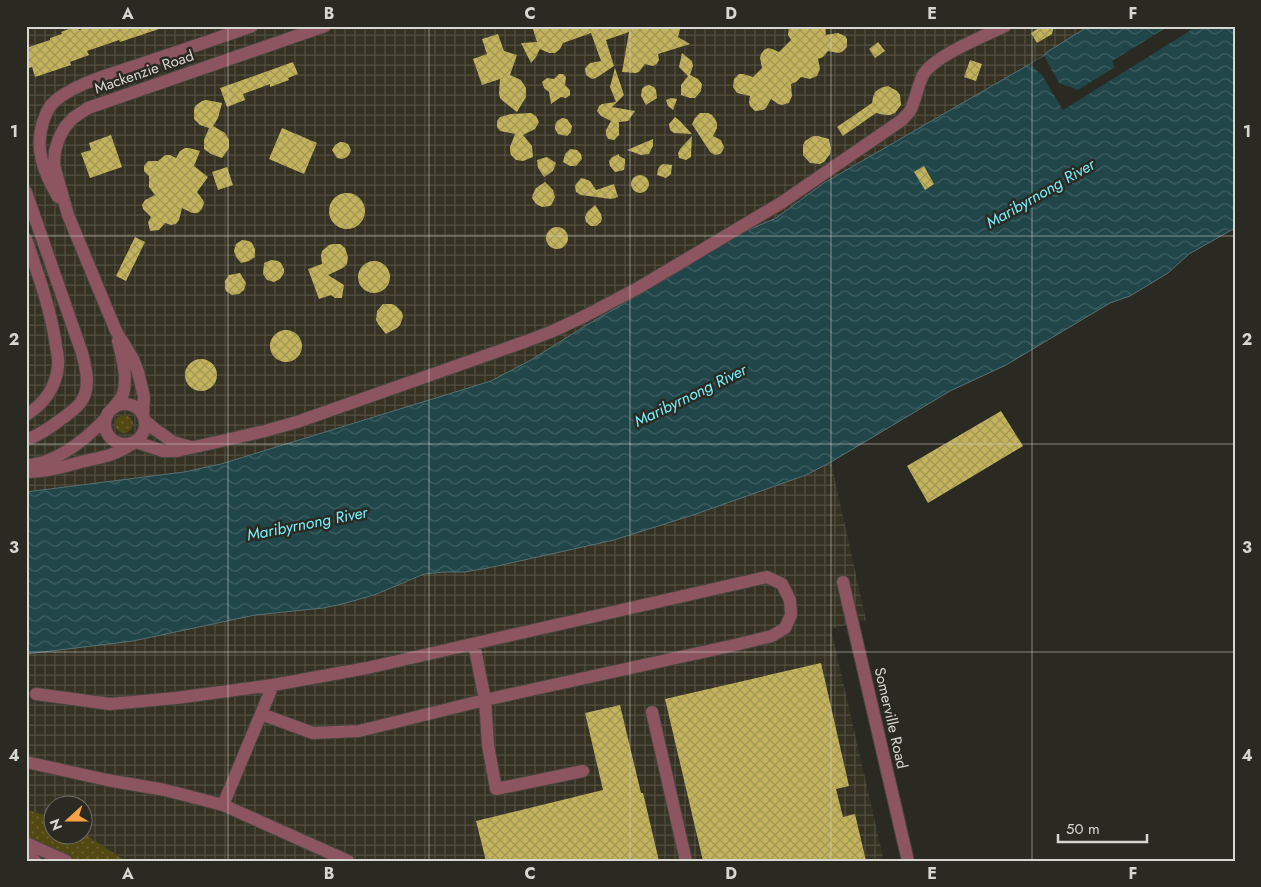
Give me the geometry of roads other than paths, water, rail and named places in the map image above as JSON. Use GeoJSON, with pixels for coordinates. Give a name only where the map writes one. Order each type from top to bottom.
{"type":"FeatureCollection","features":[{"type":"Feature","properties":{"kind":"street","name":"Mackenzie Road"},"geometry":{"type":"LineString","coordinates":[[68,215],[48,181],[40,155],[40,129],[51,105],[62,96],[89,82],[252,26]]}},
{"type":"Feature","properties":{"kind":"street","name":"Mackenzie Road"},"geometry":{"type":"LineString","coordinates":[[144,418],[144,398],[138,372],[133,359],[116,331],[68,215],[54,165],[55,151],[59,138],[65,127],[88,108],[325,26]]}},
{"type":"Feature","properties":{"kind":"street"},"geometry":{"type":"LineString","coordinates":[[26,472],[43,471],[101,458],[121,451],[134,443],[141,438],[146,427],[140,410],[130,404],[119,405],[110,412],[105,424],[106,431],[113,441],[126,445],[134,443],[163,451],[177,451],[297,422],[553,331],[638,288],[781,203],[902,120],[909,112],[924,73],[935,62],[1005,26]]}},
{"type":"Feature","properties":{"kind":"street"},"geometry":{"type":"LineString","coordinates":[[26,192],[82,353],[87,383],[81,402],[73,411],[41,433],[26,440]]}},
{"type":"Feature","properties":{"kind":"street"},"geometry":{"type":"LineString","coordinates":[[26,239],[47,303],[59,364],[55,381],[46,397],[35,409],[26,415]]}},
{"type":"Feature","properties":{"kind":"street","name":"Mackenzie Road"},"geometry":{"type":"LineString","coordinates":[[26,466],[61,454],[91,434],[122,396],[124,370],[116,331]]}},
{"type":"Feature","properties":{"kind":"street"},"geometry":{"type":"LineString","coordinates":[[144,418],[156,430],[173,442],[191,447]]}},
{"type":"Feature","properties":{"kind":"street"},"geometry":{"type":"LineString","coordinates":[[36,694],[110,704],[176,698],[272,685],[367,668],[767,577],[782,584],[790,600],[791,615],[785,628],[772,636],[735,646],[485,700],[358,731],[313,733],[261,714]]}},
{"type":"Feature","properties":{"kind":"street","name":"Somerville Road"},"geometry":{"type":"LineString","coordinates":[[843,582],[908,861]]}},
{"type":"Feature","properties":{"kind":"street"},"geometry":{"type":"LineString","coordinates":[[474,644],[485,700],[488,745],[496,789],[583,771]]}},
{"type":"Feature","properties":{"kind":"street"},"geometry":{"type":"LineString","coordinates":[[224,805],[272,685]]}},
{"type":"Feature","properties":{"kind":"street"},"geometry":{"type":"LineString","coordinates":[[652,712],[686,861]]}},
{"type":"Feature","properties":{"kind":"street"},"geometry":{"type":"LineString","coordinates":[[26,762],[107,780],[164,790],[224,805],[324,856],[348,861]]}},
{"type":"Feature","properties":{"kind":"street"},"geometry":{"type":"LineString","coordinates":[[26,843],[66,861]]}},
{"type":"Feature","properties":{"kind":"street"},"geometry":{"type":"LineString","coordinates":[[26,854],[35,861]]}},
{"type":"Feature","properties":{"kind":"water","name":"Maribyrnong River"},"geometry":{"type":"Polygon","coordinates":[[[1089,26],[1235,26],[1235,228],[1189,254],[1168,273],[1130,296],[1110,303],[1006,365],[950,391],[806,475],[696,514],[614,540],[488,568],[464,572],[424,574],[374,595],[323,608],[255,615],[133,641],[26,654],[26,492],[184,472],[221,464],[491,381],[531,360],[733,237],[776,218],[824,183],[1044,56],[1047,52],[1089,26]]]}}]}
